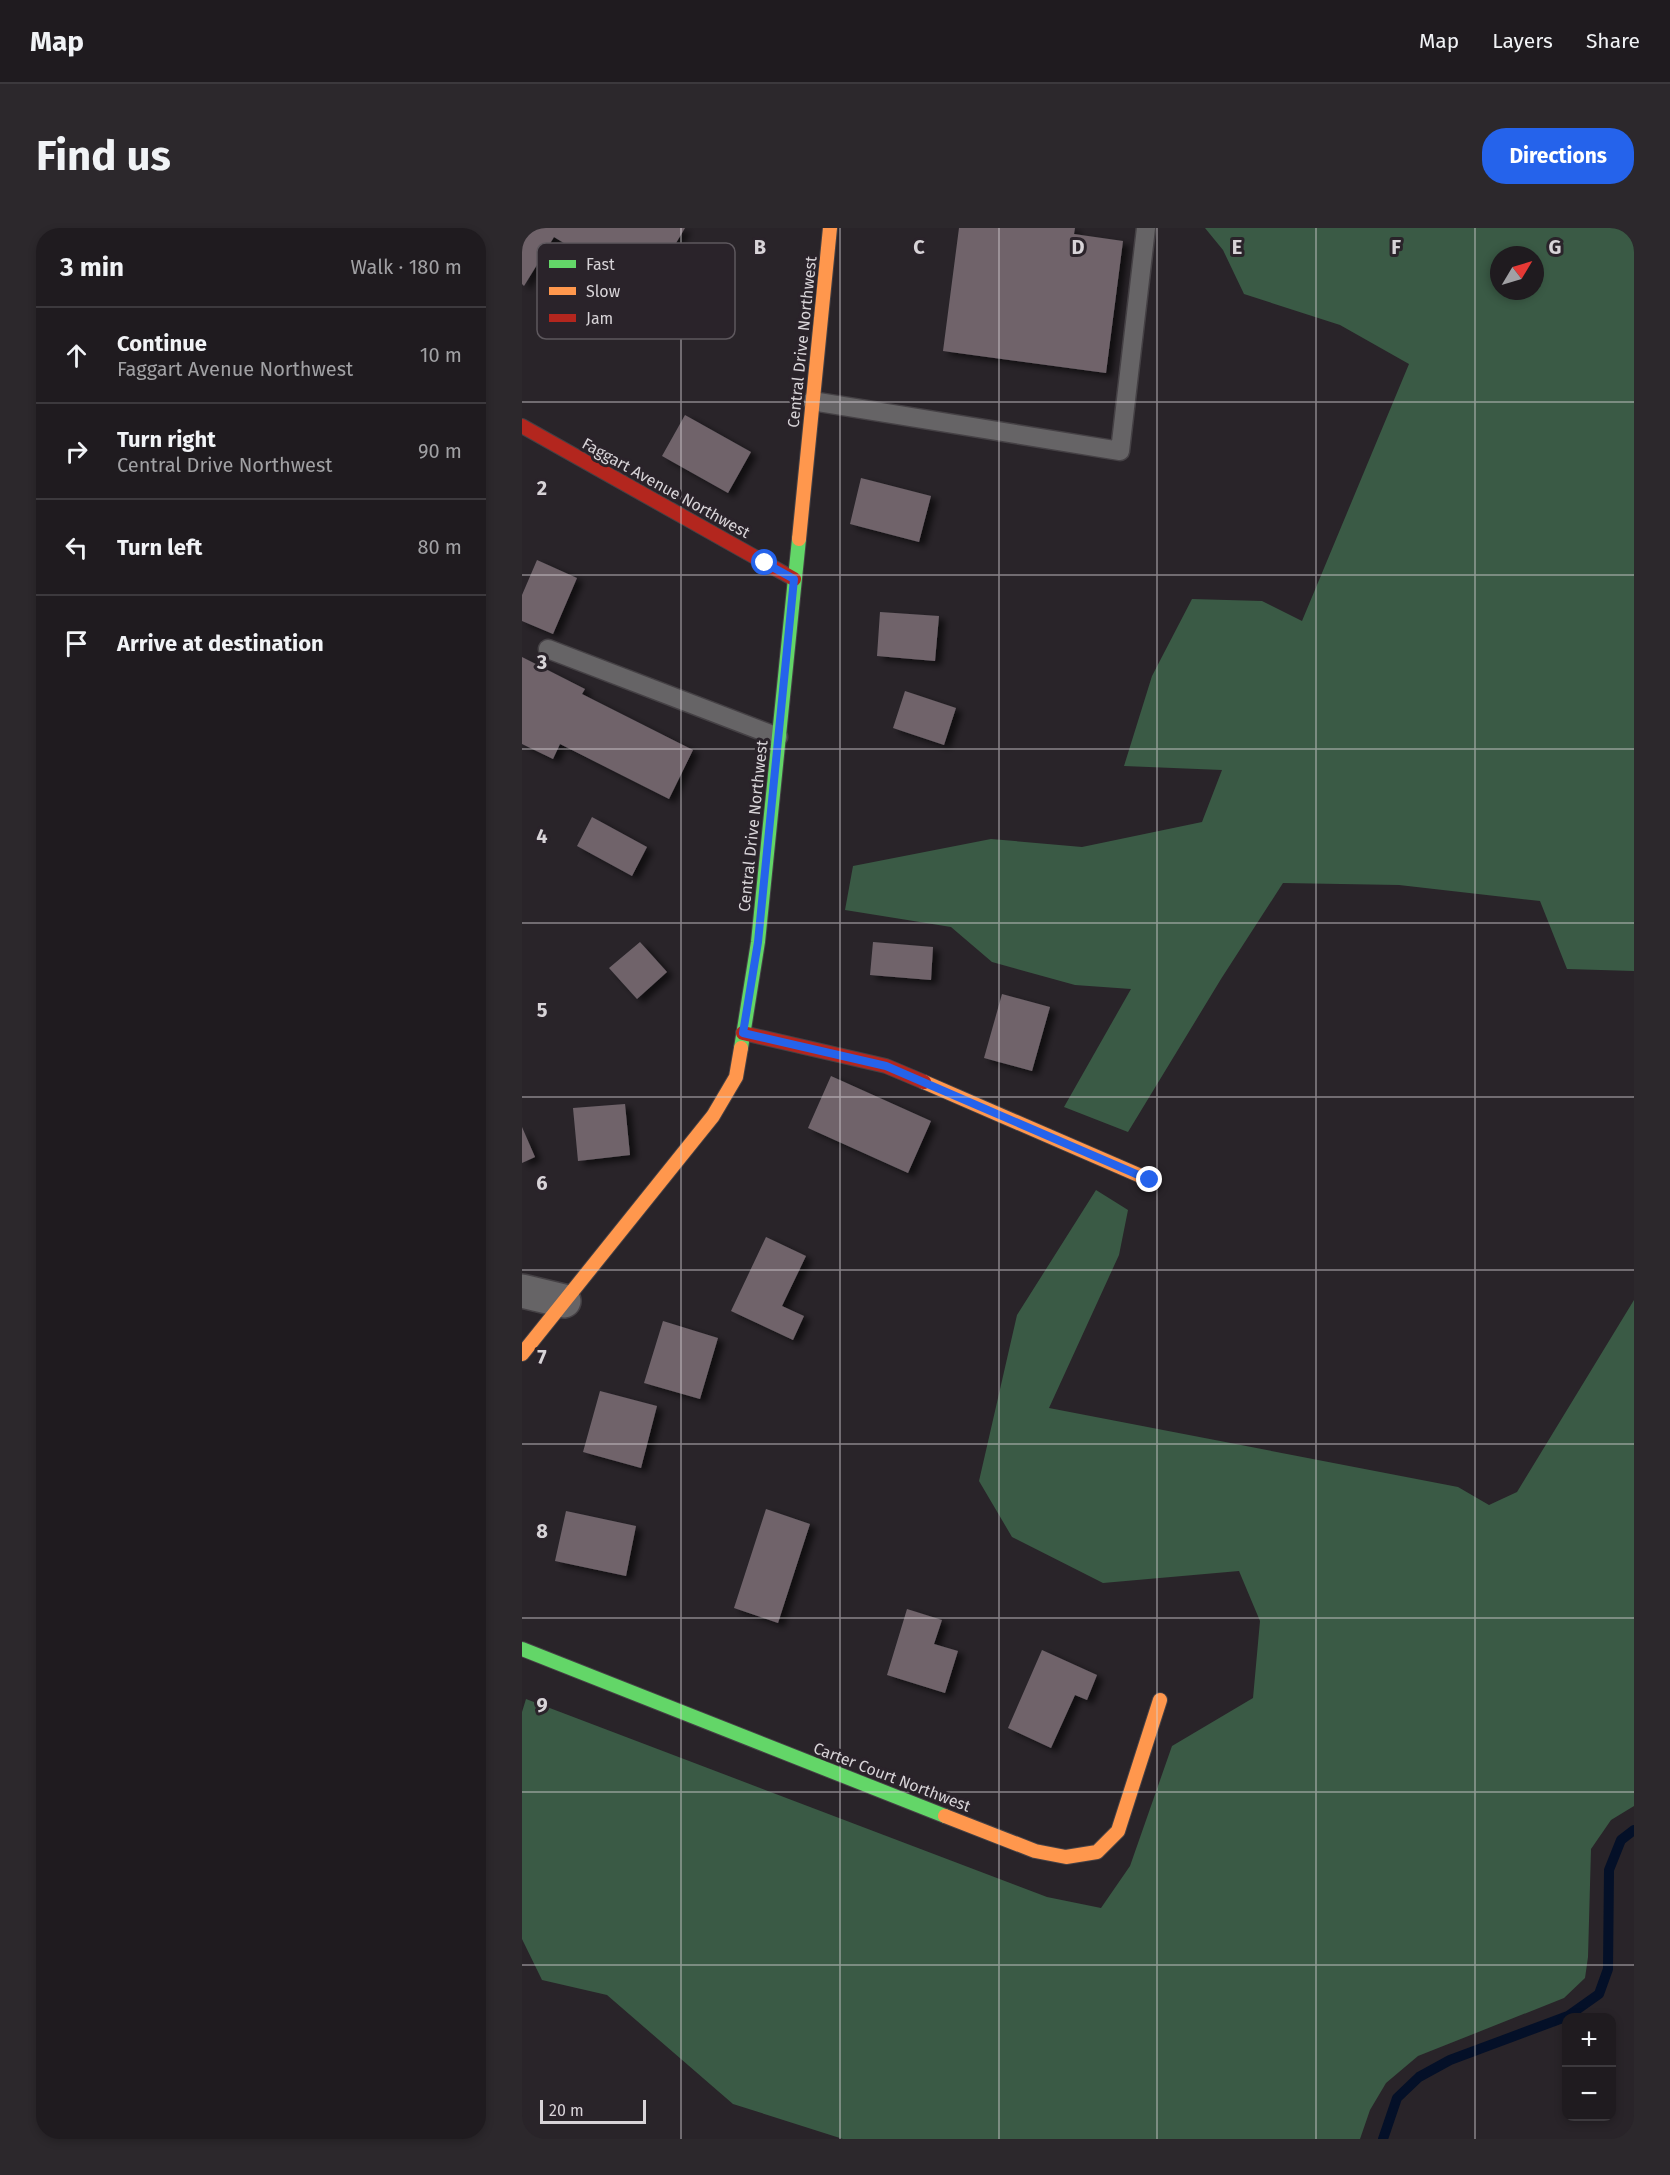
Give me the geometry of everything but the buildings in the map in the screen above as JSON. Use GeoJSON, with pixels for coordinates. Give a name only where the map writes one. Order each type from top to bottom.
{"type":"FeatureCollection","features":[{"type":"Feature","properties":{"kind":"street","name":"Central Drive Northwest"},"geometry":{"type":"LineString","coordinates":[[522,1354],[713,1116],[736,1077],[758,942],[830,228]]}},
{"type":"Feature","properties":{"kind":"street","name":"Faggart Avenue Northwest"},"geometry":{"type":"LineString","coordinates":[[522,426],[794,579]]}},
{"type":"Feature","properties":{"kind":"street"},"geometry":{"type":"LineString","coordinates":[[743,1033],[886,1066],[1150,1180]]}},
{"type":"Feature","properties":{"kind":"street"},"geometry":{"type":"LineString","coordinates":[[522,1292],[564,1301]]}},
{"type":"Feature","properties":{"kind":"street","name":"Carter Court Northwest"},"geometry":{"type":"LineString","coordinates":[[522,1649],[1035,1851],[1066,1857],[1097,1852],[1118,1831],[1160,1700]]}},
{"type":"Feature","properties":{"kind":"lane"},"geometry":{"type":"LineString","coordinates":[[812,401],[1120,451],[1146,228]]}},
{"type":"Feature","properties":{"kind":"lane"},"geometry":{"type":"LineString","coordinates":[[548,650],[778,737]]}},
{"type":"Feature","properties":{"kind":"green space"},"geometry":{"type":"Polygon","coordinates":[[[1205,228],[1634,228],[1634,971],[1567,969],[1540,901],[1399,885],[1283,883],[1221,979],[1128,1132],[1064,1107],[1131,989],[1075,985],[992,962],[951,927],[845,910],[853,866],[991,839],[1082,847],[1202,822],[1222,770],[1124,766],[1152,676],[1192,599],[1262,601],[1302,621],[1409,364],[1340,325],[1244,294],[1223,250],[1205,228]]]}},
{"type":"Feature","properties":{"kind":"green space"},"geometry":{"type":"Polygon","coordinates":[[[1096,1190],[1128,1210],[1119,1255],[1049,1408],[1458,1487],[1489,1505],[1517,1492],[1634,1300],[1634,1806],[1611,1820],[1591,1849],[1588,1957],[1585,1978],[1564,1998],[1418,2056],[1386,2083],[1370,2110],[1360,2139],[843,2139],[733,2104],[607,1995],[542,1980],[522,1939],[522,1712],[526,1699],[1047,1897],[1101,1908],[1130,1866],[1172,1746],[1253,1698],[1260,1621],[1239,1571],[1103,1583],[1012,1537],[979,1481],[1017,1315],[1096,1190]]]}},
{"type":"Feature","properties":{"kind":"waterway"},"geometry":{"type":"LineString","coordinates":[[1383,2139],[1397,2098],[1419,2077],[1450,2060],[1568,2016],[1599,1994],[1608,1969],[1609,1870],[1621,1840],[1634,1830]]}},
{"type":"Feature","properties":{"kind":"traffic: fast"},"geometry":{"type":"LineString","coordinates":[[741,1048],[758,942],[799,539]]}},
{"type":"Feature","properties":{"kind":"traffic: fast"},"geometry":{"type":"LineString","coordinates":[[522,1649],[945,1816]]}},
{"type":"Feature","properties":{"kind":"traffic: slow"},"geometry":{"type":"LineString","coordinates":[[799,539],[830,228]]}},
{"type":"Feature","properties":{"kind":"traffic: slow"},"geometry":{"type":"LineString","coordinates":[[522,1354],[713,1116],[736,1077],[741,1048]]}},
{"type":"Feature","properties":{"kind":"traffic: slow"},"geometry":{"type":"LineString","coordinates":[[924,1082],[1150,1180]]}},
{"type":"Feature","properties":{"kind":"traffic: slow"},"geometry":{"type":"LineString","coordinates":[[945,1816],[1035,1851],[1066,1857],[1097,1852],[1118,1831],[1160,1700]]}},
{"type":"Feature","properties":{"kind":"traffic: jam"},"geometry":{"type":"LineString","coordinates":[[522,426],[794,579]]}},
{"type":"Feature","properties":{"kind":"traffic: jam"},"geometry":{"type":"LineString","coordinates":[[743,1033],[886,1066],[924,1082]]}},
{"type":"Feature","properties":{"kind":"route"},"geometry":{"type":"LineString","coordinates":[[765,563],[794,579],[758,942],[743,1033],[886,1066],[1150,1180]]}}]}
